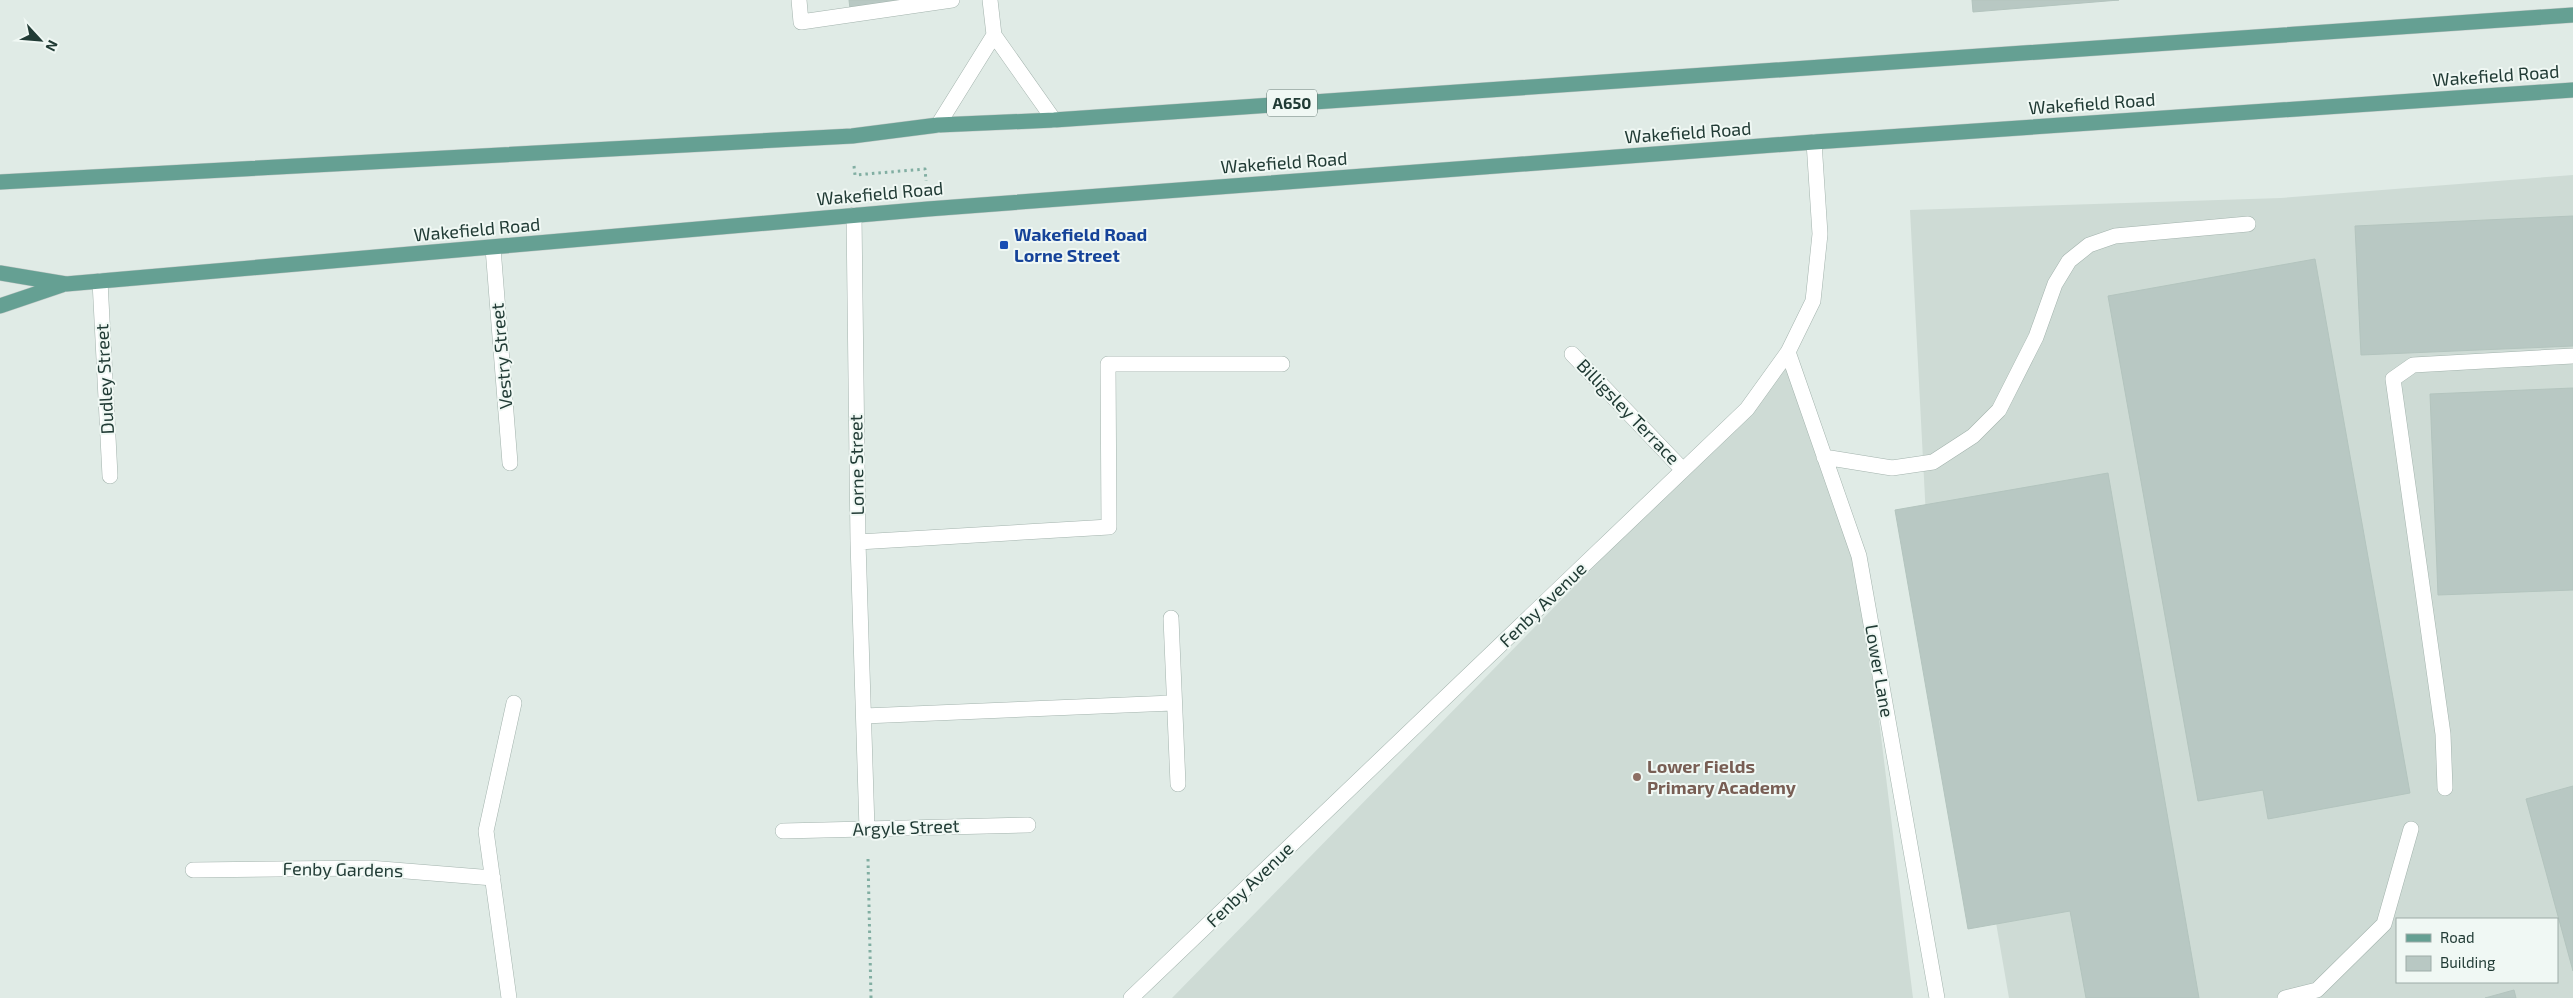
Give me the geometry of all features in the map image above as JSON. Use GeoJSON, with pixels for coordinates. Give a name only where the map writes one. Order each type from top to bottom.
{"type":"FeatureCollection","features":[{"type":"Feature","properties":{"kind":"main road","name":"A650"},"geometry":{"type":"LineString","coordinates":[[4,181],[852,136],[938,125],[1054,120],[2573,15]]}},
{"type":"Feature","properties":{"kind":"main road","name":"Wakefield Road"},"geometry":{"type":"LineString","coordinates":[[0,273],[66,284],[493,248],[928,208],[1814,142],[2573,90]]}},
{"type":"Feature","properties":{"kind":"main road"},"geometry":{"type":"LineString","coordinates":[[0,306],[66,284]]}},
{"type":"Feature","properties":{"kind":"street"},"geometry":{"type":"LineString","coordinates":[[799,0],[801,22],[952,0]]}},
{"type":"Feature","properties":{"kind":"street"},"geometry":{"type":"LineString","coordinates":[[990,0],[994,35],[1054,120]]}},
{"type":"Feature","properties":{"kind":"street"},"geometry":{"type":"LineString","coordinates":[[938,125],[994,35]]}},
{"type":"Feature","properties":{"kind":"street","name":"Fenby Avenue"},"geometry":{"type":"LineString","coordinates":[[1131,998],[1747,410],[1788,352],[1813,301],[1820,234],[1814,142]]}},
{"type":"Feature","properties":{"kind":"street","name":"Lorne Street"},"geometry":{"type":"LineString","coordinates":[[854,214],[858,542],[867,829]]}},
{"type":"Feature","properties":{"kind":"street"},"geometry":{"type":"LineString","coordinates":[[1824,457],[1892,468],[1933,462],[1973,436],[1999,410],[2036,337],[2055,284],[2069,261],[2089,244],[2115,236],[2248,224]]}},
{"type":"Feature","properties":{"kind":"street","name":"Vestry Street"},"geometry":{"type":"LineString","coordinates":[[493,248],[510,463]]}},
{"type":"Feature","properties":{"kind":"street","name":"Dudley Street"},"geometry":{"type":"LineString","coordinates":[[100,281],[110,476]]}},
{"type":"Feature","properties":{"kind":"street","name":"Lower Lane"},"geometry":{"type":"LineString","coordinates":[[1788,352],[1859,556],[1937,998]]}},
{"type":"Feature","properties":{"kind":"street","name":"Billigsley Terrace"},"geometry":{"type":"LineString","coordinates":[[1572,354],[1683,470]]}},
{"type":"Feature","properties":{"kind":"street"},"geometry":{"type":"LineString","coordinates":[[2445,788],[2443,734],[2393,379],[2413,365],[2573,356]]}},
{"type":"Feature","properties":{"kind":"street"},"geometry":{"type":"LineString","coordinates":[[858,542],[1108,527],[1108,364],[1282,364]]}},
{"type":"Feature","properties":{"kind":"street"},"geometry":{"type":"LineString","coordinates":[[1171,618],[1173,703],[1178,784]]}},
{"type":"Feature","properties":{"kind":"street"},"geometry":{"type":"LineString","coordinates":[[509,998],[486,831],[514,703]]}},
{"type":"Feature","properties":{"kind":"street"},"geometry":{"type":"LineString","coordinates":[[864,716],[1173,703]]}},
{"type":"Feature","properties":{"kind":"street","name":"Argyle Street"},"geometry":{"type":"LineString","coordinates":[[784,832],[1028,825]]}},
{"type":"Feature","properties":{"kind":"street"},"geometry":{"type":"LineString","coordinates":[[2285,998],[2317,990],[2384,924],[2411,829]]}},
{"type":"Feature","properties":{"kind":"street","name":"Fenby Gardens"},"geometry":{"type":"LineString","coordinates":[[193,870],[369,868],[493,878]]}},
{"type":"Feature","properties":{"kind":"path"},"geometry":{"type":"LineString","coordinates":[[852,136],[855,175],[925,169],[928,208]]}},
{"type":"Feature","properties":{"kind":"path"},"geometry":{"type":"LineString","coordinates":[[867,829],[871,998]]}},
{"type":"Feature","properties":{"kind":"shaded area"},"geometry":{"type":"Polygon","coordinates":[[[2573,175],[2573,998],[2009,998],[1926,517],[1910,210],[2281,198],[2573,175]]]}},
{"type":"Feature","properties":{"kind":"shaded area","name":"Lower Fields Primary Academy"},"geometry":{"type":"Polygon","coordinates":[[[1788,352],[1859,556],[1913,998],[1172,998],[1747,410],[1788,352]]]}},
{"type":"Feature","properties":{"kind":"building"},"geometry":{"type":"Polygon","coordinates":[[[849,0],[909,0],[850,9],[849,0]]]}},
{"type":"Feature","properties":{"kind":"building"},"geometry":{"type":"Polygon","coordinates":[[[1972,0],[2119,0],[1973,12],[1972,0]]]}},
{"type":"Feature","properties":{"kind":"building"},"geometry":{"type":"Polygon","coordinates":[[[2573,216],[2573,346],[2361,355],[2355,226],[2573,216]]]}},
{"type":"Feature","properties":{"kind":"building"},"geometry":{"type":"Polygon","coordinates":[[[2315,259],[2410,793],[2268,819],[2263,790],[2198,801],[2108,296],[2315,259]]]}},
{"type":"Feature","properties":{"kind":"building"},"geometry":{"type":"Polygon","coordinates":[[[2573,388],[2573,590],[2438,595],[2430,394],[2573,388]]]}},
{"type":"Feature","properties":{"kind":"building"},"geometry":{"type":"Polygon","coordinates":[[[2108,473],[2199,998],[2086,998],[2070,911],[1968,929],[1895,510],[2108,473]]]}},
{"type":"Feature","properties":{"kind":"building"},"geometry":{"type":"Polygon","coordinates":[[[2573,786],[2573,971],[2526,799],[2573,786]]]}},
{"type":"Feature","properties":{"kind":"building"},"geometry":{"type":"Polygon","coordinates":[[[2514,990],[2516,998],[2485,998],[2514,990]]]}},
{"type":"Feature","properties":{"kind":"place","name":"Wakefield Road Lorne Street"},"geometry":{"type":"Point","coordinates":[1004,245]}},
{"type":"Feature","properties":{"kind":"place","name":"Lower Fields Primary Academy"},"geometry":{"type":"Point","coordinates":[1637,777]}}]}
